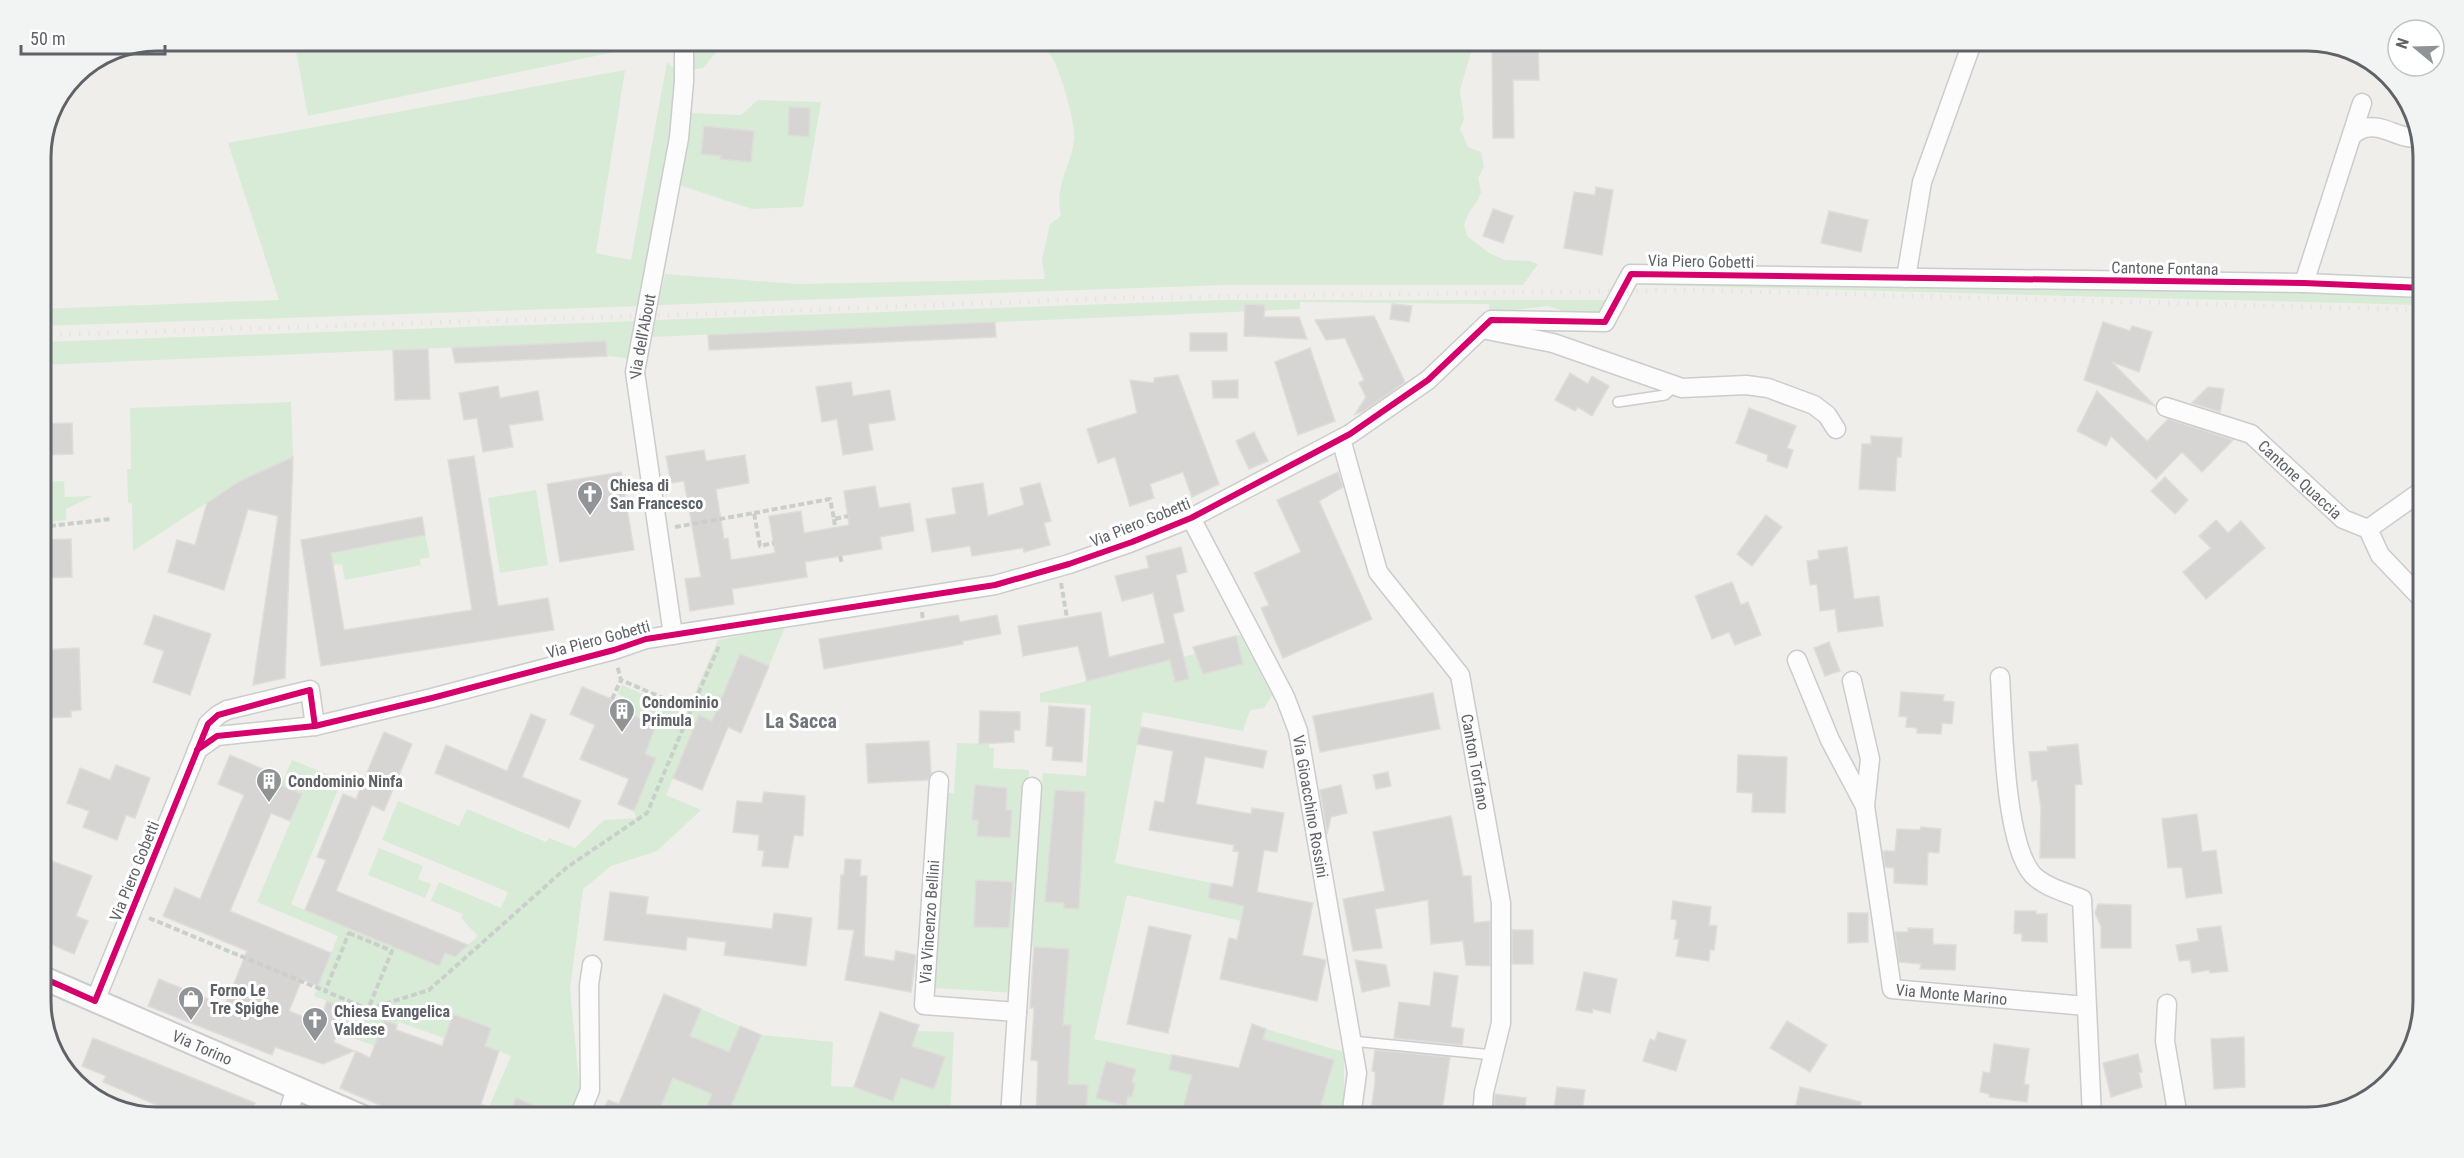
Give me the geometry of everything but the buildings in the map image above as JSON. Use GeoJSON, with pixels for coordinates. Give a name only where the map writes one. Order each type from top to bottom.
{"type":"FeatureCollection","features":[{"type":"Feature","properties":{"kind":"street","name":"Via dell'About"},"geometry":{"type":"LineString","coordinates":[[673,635],[635,372],[679,138],[684,51]]}},
{"type":"Feature","properties":{"kind":"street"},"geometry":{"type":"LineString","coordinates":[[1906,278],[1922,182],[1969,51]]}},
{"type":"Feature","properties":{"kind":"street"},"geometry":{"type":"LineString","coordinates":[[2304,283],[2362,103]]}},
{"type":"Feature","properties":{"kind":"street"},"geometry":{"type":"LineString","coordinates":[[2352,135],[2365,128],[2376,128],[2411,138]]}},
{"type":"Feature","properties":{"kind":"street","name":"Via Piero Gobetti"},"geometry":{"type":"LineString","coordinates":[[197,750],[217,736],[315,726],[432,698],[614,650],[646,639],[995,585],[1132,542],[1191,518],[1341,439],[1428,380],[1491,320],[1605,322],[1631,274],[1906,278]]}},
{"type":"Feature","properties":{"kind":"street","name":"Cantone Fontana"},"geometry":{"type":"LineString","coordinates":[[1906,278],[2304,283],[2413,288]]}},
{"type":"Feature","properties":{"kind":"street"},"geometry":{"type":"LineString","coordinates":[[1482,329],[1553,344],[1682,388],[1746,385],[1768,388],[1814,405],[1827,415],[1836,429]]}},
{"type":"Feature","properties":{"kind":"street","name":"Cantone Quaccia"},"geometry":{"type":"LineString","coordinates":[[2166,407],[2251,434],[2343,519],[2368,529]]}},
{"type":"Feature","properties":{"kind":"street","name":"Canton Torfano"},"geometry":{"type":"LineString","coordinates":[[1341,439],[1378,572],[1460,675],[1501,903],[1501,1023],[1484,1092],[1483,1107]]}},
{"type":"Feature","properties":{"kind":"street"},"geometry":{"type":"LineString","coordinates":[[2413,497],[2368,529],[2380,555],[2413,590]]}},
{"type":"Feature","properties":{"kind":"street","name":"Via Gioacchino Rossini"},"geometry":{"type":"LineString","coordinates":[[1191,518],[1285,697],[1298,731],[1357,1073],[1352,1107]]}},
{"type":"Feature","properties":{"kind":"street","name":"Via Monte Marino"},"geometry":{"type":"LineString","coordinates":[[1797,660],[1830,740],[1865,806]]}},
{"type":"Feature","properties":{"kind":"street"},"geometry":{"type":"LineString","coordinates":[[2000,676],[2011,816],[2015,834],[2032,874],[2042,882],[2082,899],[2091,1107]]}},
{"type":"Feature","properties":{"kind":"street","name":"Via Monte Marino"},"geometry":{"type":"LineString","coordinates":[[1852,681],[1870,759],[1865,806],[1892,988],[2086,1006]]}},
{"type":"Feature","properties":{"kind":"street","name":"Via Piero Gobetti"},"geometry":{"type":"LineString","coordinates":[[95,1001],[208,724],[227,710],[310,690],[315,726]]}},
{"type":"Feature","properties":{"kind":"street","name":"Via Vincenzo Bellini"},"geometry":{"type":"LineString","coordinates":[[939,781],[924,1005],[1017,1012]]}},
{"type":"Feature","properties":{"kind":"street"},"geometry":{"type":"LineString","coordinates":[[1011,1107],[1032,787]]}},
{"type":"Feature","properties":{"kind":"street"},"geometry":{"type":"LineString","coordinates":[[583,1107],[590,1090],[589,985],[592,965]]}},
{"type":"Feature","properties":{"kind":"street","name":"Via Torino"},"geometry":{"type":"LineString","coordinates":[[51,981],[296,1088],[334,1107]]}},
{"type":"Feature","properties":{"kind":"street"},"geometry":{"type":"LineString","coordinates":[[2168,1004],[2165,1041],[2176,1107]]}},
{"type":"Feature","properties":{"kind":"street"},"geometry":{"type":"LineString","coordinates":[[290,1107],[296,1088]]}},
{"type":"Feature","properties":{"kind":"lane"},"geometry":{"type":"LineString","coordinates":[[1618,402],[1665,395],[1675,386]]}},
{"type":"Feature","properties":{"kind":"lane"},"geometry":{"type":"LineString","coordinates":[[1352,1041],[1493,1055]]}},
{"type":"Feature","properties":{"kind":"path"},"geometry":{"type":"LineString","coordinates":[[658,530],[830,499],[835,527]]}},
{"type":"Feature","properties":{"kind":"path"},"geometry":{"type":"LineString","coordinates":[[754,513],[760,546],[774,543]]}},
{"type":"Feature","properties":{"kind":"path"},"geometry":{"type":"LineString","coordinates":[[834,519],[848,516]]}},
{"type":"Feature","properties":{"kind":"path"},"geometry":{"type":"LineString","coordinates":[[51,526],[111,519]]}},
{"type":"Feature","properties":{"kind":"path"},"geometry":{"type":"LineString","coordinates":[[840,556],[842,563]]}},
{"type":"Feature","properties":{"kind":"path"},"geometry":{"type":"LineString","coordinates":[[1059,566],[1067,618]]}},
{"type":"Feature","properties":{"kind":"path"},"geometry":{"type":"LineString","coordinates":[[132,911],[368,1008],[429,990],[566,868],[647,813],[727,626]]}},
{"type":"Feature","properties":{"kind":"path"},"geometry":{"type":"LineString","coordinates":[[612,699],[621,680],[614,650]]}},
{"type":"Feature","properties":{"kind":"path"},"geometry":{"type":"LineString","coordinates":[[621,680],[691,710]]}},
{"type":"Feature","properties":{"kind":"path"},"geometry":{"type":"LineString","coordinates":[[325,991],[349,933],[392,951],[368,1008]]}},
{"type":"Feature","properties":{"kind":"green space"},"geometry":{"type":"Polygon","coordinates":[[[296,51],[619,51],[308,116],[296,51]]]}},
{"type":"Feature","properties":{"kind":"green space"},"geometry":{"type":"Polygon","coordinates":[[[689,51],[717,51],[703,68],[690,70],[689,51]]]}},
{"type":"Feature","properties":{"kind":"green space"},"geometry":{"type":"Polygon","coordinates":[[[1047,51],[1471,51],[1460,90],[1464,119],[1460,129],[1468,147],[1481,152],[1484,167],[1478,178],[1481,192],[1464,225],[1467,236],[1489,253],[1505,260],[1530,261],[1538,264],[1523,285],[1225,285],[658,305],[665,274],[797,284],[1045,279],[1042,260],[1050,224],[1061,216],[1059,205],[1061,185],[1074,139],[1073,122],[1067,99],[1051,56],[1047,51]]]}},
{"type":"Feature","properties":{"kind":"green space"},"geometry":{"type":"Polygon","coordinates":[[[667,62],[679,76],[643,306],[51,326],[51,309],[279,300],[228,143],[625,70],[596,253],[631,260],[667,62]]]}},
{"type":"Feature","properties":{"kind":"green space"},"geometry":{"type":"Polygon","coordinates":[[[758,100],[821,102],[803,207],[752,209],[679,185],[687,146],[689,113],[741,115],[758,100]]]}},
{"type":"Feature","properties":{"kind":"green space"},"geometry":{"type":"Polygon","coordinates":[[[1649,281],[2413,293],[2413,305],[1649,285],[1649,281]]]}},
{"type":"Feature","properties":{"kind":"green space"},"geometry":{"type":"Polygon","coordinates":[[[1223,300],[1607,300],[1603,309],[1598,313],[1563,311],[1548,306],[1489,313],[1489,304],[1300,302],[1300,309],[651,337],[654,320],[1223,300]]]}},
{"type":"Feature","properties":{"kind":"green space"},"geometry":{"type":"Polygon","coordinates":[[[641,321],[635,359],[607,356],[605,341],[51,365],[51,342],[641,321]]]}},
{"type":"Feature","properties":{"kind":"green space"},"geometry":{"type":"Polygon","coordinates":[[[291,402],[293,457],[240,481],[133,551],[132,504],[128,503],[127,469],[131,469],[130,408],[291,402]]]}},
{"type":"Feature","properties":{"kind":"green space"},"geometry":{"type":"Polygon","coordinates":[[[64,481],[65,497],[93,496],[66,509],[66,520],[51,522],[51,482],[64,481]]]}},
{"type":"Feature","properties":{"kind":"green space"},"geometry":{"type":"Polygon","coordinates":[[[536,490],[548,565],[500,573],[488,498],[536,490]]]}},
{"type":"Feature","properties":{"kind":"green space"},"geometry":{"type":"Polygon","coordinates":[[[425,535],[430,557],[420,559],[421,565],[345,580],[342,564],[333,565],[331,553],[425,535]]]}},
{"type":"Feature","properties":{"kind":"green space"},"geometry":{"type":"Polygon","coordinates":[[[785,627],[769,666],[740,654],[712,721],[699,716],[666,795],[701,810],[657,851],[611,866],[583,889],[570,989],[580,1093],[574,1107],[532,1107],[533,1105],[517,1098],[513,1107],[489,1107],[511,1056],[485,1046],[491,1027],[453,1014],[444,1038],[399,1022],[397,1025],[384,1020],[375,1046],[338,1033],[347,1008],[314,996],[338,936],[257,902],[302,794],[281,785],[292,760],[342,780],[291,904],[439,966],[445,953],[455,957],[478,936],[461,918],[463,914],[431,901],[439,882],[501,908],[508,892],[382,840],[398,801],[459,826],[467,809],[546,842],[549,838],[575,848],[604,820],[636,818],[634,811],[656,759],[645,753],[656,725],[624,712],[629,699],[618,694],[622,685],[686,713],[718,640],[785,627]]]}},
{"type":"Feature","properties":{"kind":"green space"},"geometry":{"type":"Polygon","coordinates":[[[1240,635],[1272,695],[1264,708],[1250,710],[1243,731],[1143,712],[1115,863],[1211,883],[1209,898],[1244,906],[1241,921],[1127,895],[1094,1039],[1172,1055],[1170,1070],[1260,1089],[1258,1056],[1266,1029],[1344,1052],[1344,1107],[1086,1107],[1088,1086],[1068,1084],[1071,1026],[1063,1025],[1069,950],[1027,946],[1043,773],[1086,776],[1091,705],[1040,702],[1040,693],[1195,654],[1204,674],[1243,664],[1236,636],[1240,635]]]}},
{"type":"Feature","properties":{"kind":"green space"},"geometry":{"type":"Polygon","coordinates":[[[957,743],[989,744],[989,748],[994,748],[993,768],[1029,770],[1016,993],[934,988],[945,793],[954,793],[957,743]]]}},
{"type":"Feature","properties":{"kind":"green space"},"geometry":{"type":"Polygon","coordinates":[[[379,848],[423,866],[418,879],[431,884],[425,898],[368,875],[379,848]]]}},
{"type":"Feature","properties":{"kind":"green space"},"geometry":{"type":"Polygon","coordinates":[[[701,1009],[740,1026],[706,1107],[660,1107],[701,1009]]]}},
{"type":"Feature","properties":{"kind":"green space"},"geometry":{"type":"Polygon","coordinates":[[[917,1031],[954,1032],[950,1107],[730,1107],[761,1035],[833,1042],[831,1086],[854,1087],[893,1100],[901,1078],[934,1089],[945,1057],[912,1046],[917,1031]]]}},
{"type":"Feature","properties":{"kind":"railway"},"geometry":{"type":"LineString","coordinates":[[51,335],[1122,298],[1695,290],[2413,310]]}},
{"type":"Feature","properties":{"kind":"cycle path"},"geometry":{"type":"LineString","coordinates":[[197,750],[217,736],[315,726],[432,698],[614,650],[646,639],[995,585],[1069,564],[1191,518],[1350,434],[1428,380],[1491,320],[1605,322],[1631,274],[2304,283],[2413,288]]}},
{"type":"Feature","properties":{"kind":"cycle path"},"geometry":{"type":"LineString","coordinates":[[51,981],[95,1001],[208,724],[218,715],[310,690],[315,726]]}},
{"type":"Feature","properties":{"kind":"place","name":"Chiesa di San Francesco"},"geometry":{"type":"Point","coordinates":[590,517]}},
{"type":"Feature","properties":{"kind":"place","name":"Condominio Primula"},"geometry":{"type":"Point","coordinates":[622,734]}},
{"type":"Feature","properties":{"kind":"place","name":"Condominio Ninfa"},"geometry":{"type":"Point","coordinates":[269,804]}},
{"type":"Feature","properties":{"kind":"place","name":"Forno Le Tre Spighe"},"geometry":{"type":"Point","coordinates":[191,1022]}},
{"type":"Feature","properties":{"kind":"place","name":"Chiesa Evangelica Valdese"},"geometry":{"type":"Point","coordinates":[315,1043]}},
{"type":"Feature","properties":{"kind":"district","name":"La Sacca"},"geometry":{"type":"Point","coordinates":[801,721]}}]}
